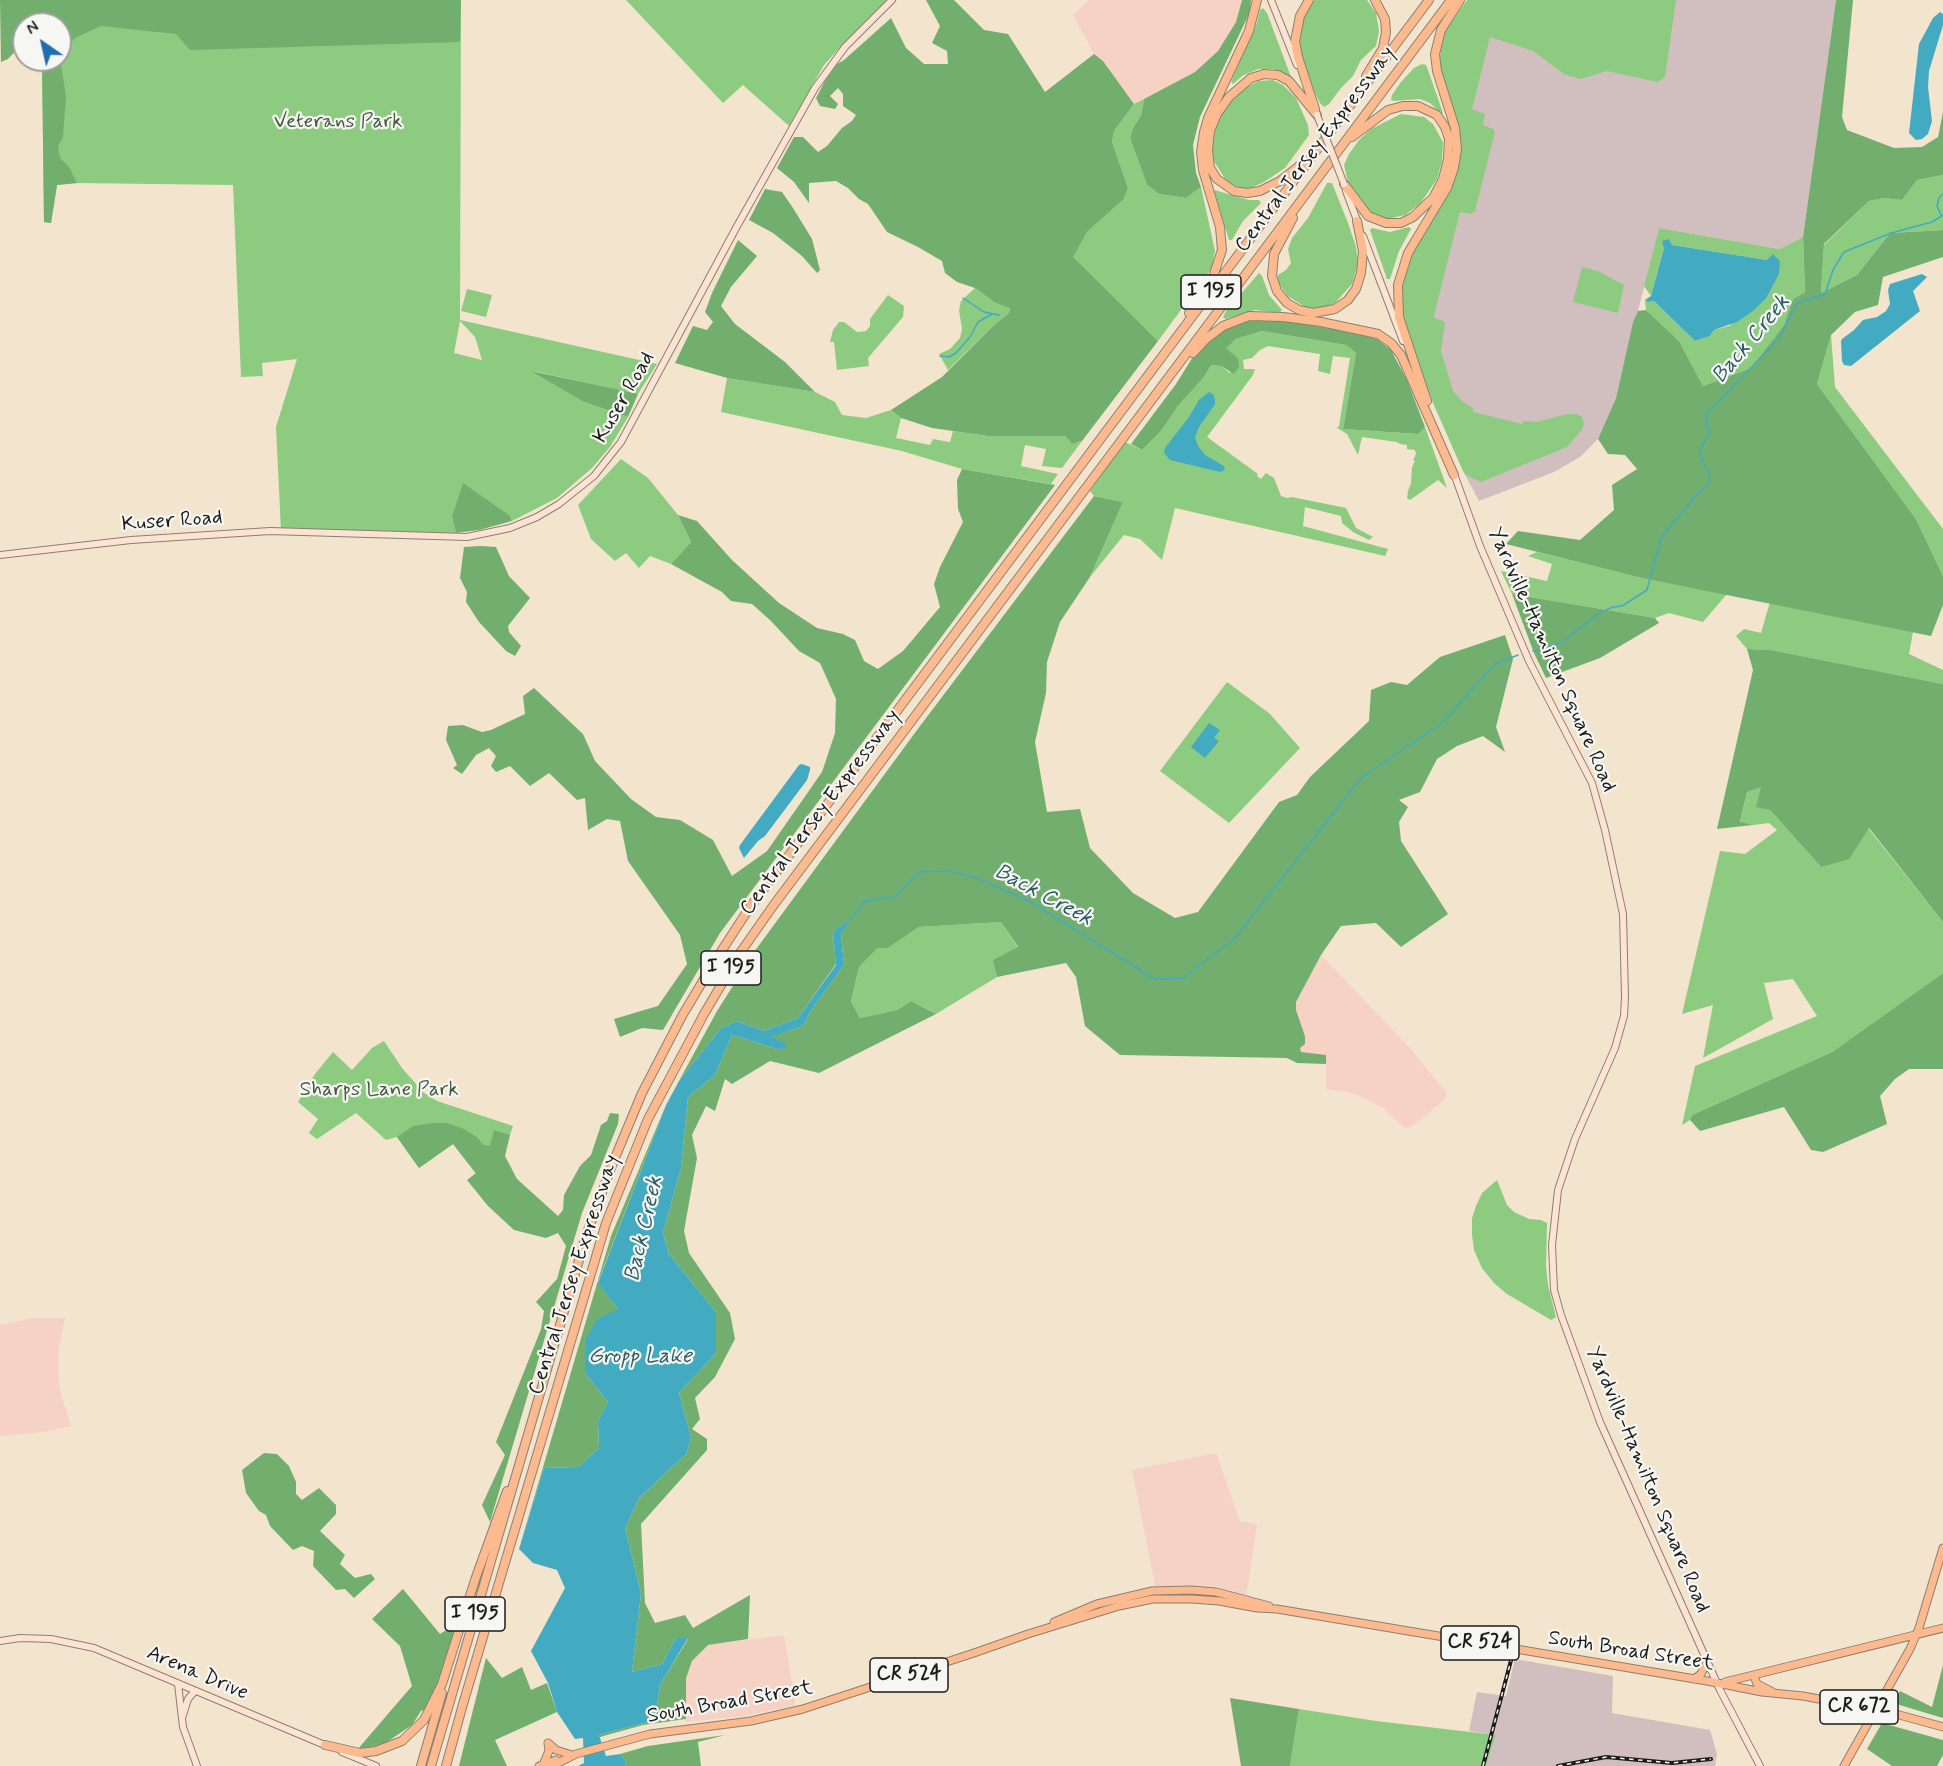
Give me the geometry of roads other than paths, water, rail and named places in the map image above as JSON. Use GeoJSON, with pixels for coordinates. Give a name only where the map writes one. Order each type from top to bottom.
{"type":"FeatureCollection","features":[{"type":"Feature","properties":{"kind":"highway"},"geometry":{"type":"LineString","coordinates":[[1108,429],[1217,268],[1222,250],[1222,232],[1203,170],[1201,152],[1203,132],[1249,31],[1257,0]]}},
{"type":"Feature","properties":{"kind":"highway"},"geometry":{"type":"LineString","coordinates":[[1309,0],[1297,23],[1295,41],[1317,116]]}},
{"type":"Feature","properties":{"kind":"highway"},"geometry":{"type":"LineString","coordinates":[[1334,127],[1383,48],[1386,26],[1375,0]]}},
{"type":"Feature","properties":{"kind":"highway","name":"Central Jersey Expressway"},"geometry":{"type":"LineString","coordinates":[[427,1764],[598,1200],[642,1093],[698,988],[754,903],[1429,0]]}},
{"type":"Feature","properties":{"kind":"highway","name":"Central Jersey Expressway"},"geometry":{"type":"LineString","coordinates":[[446,1766],[601,1240],[633,1153],[664,1085],[704,1014],[740,953],[768,913],[1451,0]]}},
{"type":"Feature","properties":{"kind":"highway"},"geometry":{"type":"LineString","coordinates":[[1429,407],[1399,317],[1398,285],[1408,253],[1447,188],[1454,168],[1455,128],[1437,71],[1435,54],[1441,30],[1460,0]]}},
{"type":"Feature","properties":{"kind":"highway"},"geometry":{"type":"LineString","coordinates":[[1313,155],[1271,186],[1254,193],[1240,193],[1223,185],[1214,174],[1209,162],[1208,141],[1213,122],[1222,106],[1236,89],[1257,75],[1271,74],[1289,81],[1317,116]]}},
{"type":"Feature","properties":{"kind":"highway"},"geometry":{"type":"LineString","coordinates":[[1335,155],[1354,135],[1379,116],[1388,110],[1403,106],[1418,106],[1431,111],[1441,120],[1448,133],[1449,153],[1443,179],[1426,206],[1407,220],[1393,224],[1374,219],[1363,211],[1344,184]]}},
{"type":"Feature","properties":{"kind":"highway"},"geometry":{"type":"LineString","coordinates":[[1310,189],[1276,247],[1272,261],[1274,284],[1281,297],[1293,307],[1312,314],[1328,312],[1342,305],[1353,295],[1358,285],[1363,261],[1362,241],[1357,221]]}},
{"type":"Feature","properties":{"kind":"highway"},"geometry":{"type":"LineString","coordinates":[[1115,448],[1198,347],[1214,332],[1232,321],[1249,316],[1282,317],[1370,332],[1390,343],[1405,363],[1454,475]]}},
{"type":"Feature","properties":{"kind":"highway"},"geometry":{"type":"LineString","coordinates":[[325,1745],[360,1753],[394,1745],[410,1735],[428,1713],[442,1684],[494,1524],[518,1466]]}},
{"type":"Feature","properties":{"kind":"highway"},"geometry":{"type":"LineString","coordinates":[[427,1764],[455,1646]]}},
{"type":"Feature","properties":{"kind":"highway"},"geometry":{"type":"LineString","coordinates":[[452,1766],[463,1704]]}},
{"type":"Feature","properties":{"kind":"main road"},"geometry":{"type":"LineString","coordinates":[[1844,1766],[1916,1636],[1943,1548]]}},
{"type":"Feature","properties":{"kind":"main road","name":"South Broad Street"},"geometry":{"type":"LineString","coordinates":[[1028,1634],[1087,1607],[1118,1597],[1152,1590],[1216,1592],[1231,1599],[1277,1608],[1876,1710],[1943,1727]]}},
{"type":"Feature","properties":{"kind":"main road"},"geometry":{"type":"LineString","coordinates":[[1216,1592],[1219,1601]]}},
{"type":"Feature","properties":{"kind":"main road","name":"South Broad Street"},"geometry":{"type":"LineString","coordinates":[[541,1765],[609,1744],[670,1730],[751,1720],[803,1709],[1119,1606],[1153,1599],[1219,1601],[1231,1599]]}},
{"type":"Feature","properties":{"kind":"main road","name":"CR 524"},"geometry":{"type":"LineString","coordinates":[[1716,1683],[1754,1676],[1943,1628]]}},
{"type":"Feature","properties":{"kind":"main road"},"geometry":{"type":"LineString","coordinates":[[1694,1679],[1701,1674],[1707,1662]]}},
{"type":"Feature","properties":{"kind":"main road"},"geometry":{"type":"LineString","coordinates":[[1754,1676],[1757,1684],[1773,1693]]}},
{"type":"Feature","properties":{"kind":"main road"},"geometry":{"type":"LineString","coordinates":[[541,1765],[549,1751],[548,1743],[556,1750],[574,1754]]}},
{"type":"Feature","properties":{"kind":"main road","name":"South Broad Street"},"geometry":{"type":"LineString","coordinates":[[552,1766],[574,1754]]}},
{"type":"Feature","properties":{"kind":"street","name":"Kuser Road"},"geometry":{"type":"LineString","coordinates":[[0,555],[131,540],[270,531],[467,537],[510,528],[537,517],[559,504],[594,476],[621,442],[814,88],[845,47],[891,0]]}},
{"type":"Feature","properties":{"kind":"street","name":"Yardville-Hamilton Square Road"},"geometry":{"type":"LineString","coordinates":[[1271,0],[1344,184],[1480,546],[1529,661],[1592,783],[1621,901],[1625,986],[1623,1016],[1615,1048],[1575,1139],[1561,1180],[1552,1245],[1552,1278],[1561,1315],[1596,1413],[1716,1683],[1760,1766]]}},
{"type":"Feature","properties":{"kind":"street","name":"Arena Drive"},"geometry":{"type":"LineString","coordinates":[[0,1641],[36,1638],[81,1644],[376,1766]]}},
{"type":"Feature","properties":{"kind":"street"},"geometry":{"type":"LineString","coordinates":[[178,1684],[182,1719],[197,1766]]}},
{"type":"Feature","properties":{"kind":"street"},"geometry":{"type":"LineString","coordinates":[[182,1719],[188,1699],[195,1691]]}},
{"type":"Feature","properties":{"kind":"water"},"geometry":{"type":"Polygon","coordinates":[[[1940,12],[1943,14],[1943,25],[1929,71],[1928,87],[1932,121],[1928,134],[1916,140],[1909,133],[1919,44],[1933,18],[1940,12]]]}},
{"type":"Feature","properties":{"kind":"water"},"geometry":{"type":"Polygon","coordinates":[[[1669,239],[1672,245],[1767,260],[1773,254],[1780,261],[1779,274],[1767,297],[1753,311],[1737,322],[1714,330],[1710,336],[1695,341],[1654,301],[1645,300],[1651,296],[1664,248],[1662,241],[1669,239]]]}},
{"type":"Feature","properties":{"kind":"water"},"geometry":{"type":"Polygon","coordinates":[[[1922,274],[1927,277],[1913,291],[1920,311],[1851,366],[1844,365],[1842,339],[1863,320],[1877,317],[1886,311],[1890,304],[1888,290],[1890,284],[1922,274]]]}},
{"type":"Feature","properties":{"kind":"water"},"geometry":{"type":"Polygon","coordinates":[[[1209,392],[1213,394],[1215,404],[1195,437],[1205,455],[1224,466],[1225,470],[1220,472],[1170,460],[1164,453],[1165,448],[1199,400],[1209,392]]]}},
{"type":"Feature","properties":{"kind":"water"},"geometry":{"type":"Polygon","coordinates":[[[1209,723],[1220,730],[1214,738],[1219,741],[1205,758],[1191,747],[1209,723]]]}},
{"type":"Feature","properties":{"kind":"water"},"geometry":{"type":"Polygon","coordinates":[[[802,764],[810,767],[807,780],[765,836],[744,858],[739,848],[740,845],[802,764]]]}},
{"type":"Feature","properties":{"kind":"water","name":"Gropp Lake"},"geometry":{"type":"Polygon","coordinates":[[[851,918],[841,934],[844,965],[812,1009],[803,1026],[771,1037],[788,1044],[781,1050],[732,1035],[715,1075],[688,1097],[681,1168],[663,1233],[669,1254],[716,1312],[716,1353],[679,1393],[691,1437],[687,1453],[639,1498],[625,1528],[641,1593],[632,1672],[662,1664],[676,1638],[688,1638],[660,1685],[655,1720],[599,1735],[606,1756],[620,1754],[626,1761],[625,1766],[578,1766],[584,1763],[583,1738],[575,1739],[557,1712],[548,1683],[531,1651],[565,1588],[557,1570],[533,1563],[519,1549],[544,1468],[578,1467],[599,1448],[598,1421],[608,1402],[585,1373],[586,1339],[597,1319],[618,1309],[598,1283],[666,1105],[679,1081],[721,1028],[737,1021],[764,1031],[798,1018],[836,965],[833,932],[851,918]]]}},
{"type":"Feature","properties":{"kind":"waterway"},"geometry":{"type":"LineString","coordinates":[[1941,215],[1937,206],[1943,194]]}},
{"type":"Feature","properties":{"kind":"waterway","name":"Back Creek"},"geometry":{"type":"LineString","coordinates":[[1533,651],[1561,643],[1599,613],[1622,606],[1647,590],[1661,538],[1698,493],[1708,485],[1710,477],[1699,452],[1709,432],[1706,415],[1780,337],[1797,303],[1825,294],[1833,270],[1844,252],[1891,233],[1932,222],[1943,215]]}},
{"type":"Feature","properties":{"kind":"waterway"},"geometry":{"type":"LineString","coordinates":[[963,298],[984,312],[999,315]]}},
{"type":"Feature","properties":{"kind":"waterway"},"geometry":{"type":"LineString","coordinates":[[940,356],[949,357],[956,353],[970,337],[978,322],[992,314]]}},
{"type":"Feature","properties":{"kind":"waterway","name":"Back Creek"},"geometry":{"type":"LineString","coordinates":[[851,919],[865,901],[895,897],[919,872],[949,871],[977,878],[1029,901],[1155,979],[1183,978],[1234,939],[1361,778],[1441,724],[1495,664],[1518,655]]}},
{"type":"Feature","properties":{"kind":"railway"},"geometry":{"type":"LineString","coordinates":[[1483,1766],[1514,1649]]}},
{"type":"Feature","properties":{"kind":"railway"},"geometry":{"type":"LineString","coordinates":[[1558,1766],[1606,1757],[1672,1763],[1711,1759]]}},
{"type":"Feature","properties":{"kind":"park label","name":"Veterans Park"},"geometry":{"type":"Point","coordinates":[338,123]}},
{"type":"Feature","properties":{"kind":"park label","name":"Sharps Lane Park"},"geometry":{"type":"Point","coordinates":[379,1091]}}]}
